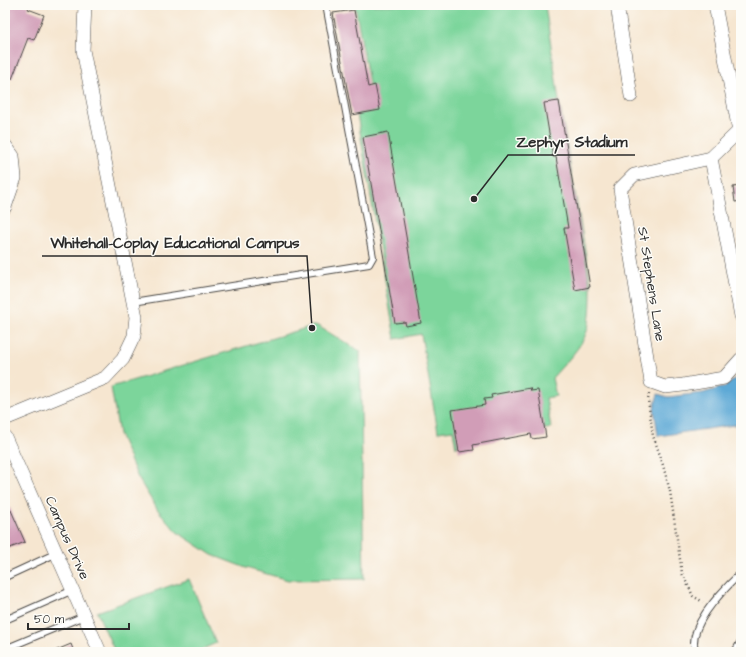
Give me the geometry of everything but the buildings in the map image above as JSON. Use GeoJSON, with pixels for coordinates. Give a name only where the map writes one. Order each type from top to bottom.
{"type":"FeatureCollection","features":[{"type":"Feature","properties":{"kind":"street"},"geometry":{"type":"LineString","coordinates":[[5,419],[105,378],[123,359],[134,336],[136,317],[83,50],[85,5]]}},
{"type":"Feature","properties":{"kind":"street"},"geometry":{"type":"LineString","coordinates":[[617,5],[631,96]]}},
{"type":"Feature","properties":{"kind":"street"},"geometry":{"type":"LineString","coordinates":[[716,5],[740,131],[711,158],[741,316]]}},
{"type":"Feature","properties":{"kind":"street"},"geometry":{"type":"LineString","coordinates":[[5,145],[13,156],[15,178],[5,207]]}},
{"type":"Feature","properties":{"kind":"street","name":"St Stephens Lane"},"geometry":{"type":"LineString","coordinates":[[651,382],[620,189],[634,175],[711,158]]}},
{"type":"Feature","properties":{"kind":"street"},"geometry":{"type":"LineString","coordinates":[[651,382],[665,387],[724,378],[741,359]]}},
{"type":"Feature","properties":{"kind":"street","name":"Campus Drive"},"geometry":{"type":"LineString","coordinates":[[5,437],[100,652]]}},
{"type":"Feature","properties":{"kind":"lane"},"geometry":{"type":"LineString","coordinates":[[133,302],[369,264],[373,257],[326,5]]}},
{"type":"Feature","properties":{"kind":"lane"},"geometry":{"type":"LineString","coordinates":[[5,577],[56,553]]}},
{"type":"Feature","properties":{"kind":"lane"},"geometry":{"type":"LineString","coordinates":[[696,652],[694,642],[698,625],[718,596],[741,572]]}},
{"type":"Feature","properties":{"kind":"lane"},"geometry":{"type":"LineString","coordinates":[[5,620],[73,590]]}},
{"type":"Feature","properties":{"kind":"lane"},"geometry":{"type":"LineString","coordinates":[[5,649],[84,616]]}},
{"type":"Feature","properties":{"kind":"lane"},"geometry":{"type":"LineString","coordinates":[[735,652],[741,641]]}},
{"type":"Feature","properties":{"kind":"path"},"geometry":{"type":"LineString","coordinates":[[651,382],[648,400],[653,436],[670,491],[682,573],[693,596],[711,606]]}},
{"type":"Feature","properties":{"kind":"green space"},"geometry":{"type":"Polygon","coordinates":[[[355,5],[545,5],[559,101],[591,285],[590,317],[586,335],[573,355],[552,378],[556,396],[546,398],[551,428],[456,447],[453,430],[438,432],[421,334],[395,339],[357,114],[374,111],[355,5]]]}},
{"type":"Feature","properties":{"kind":"green space"},"geometry":{"type":"Polygon","coordinates":[[[316,325],[360,351],[364,579],[288,580],[246,568],[212,555],[177,532],[157,509],[138,478],[119,434],[111,387],[316,325]]]}},
{"type":"Feature","properties":{"kind":"green space"},"geometry":{"type":"Polygon","coordinates":[[[189,579],[216,643],[196,652],[115,652],[97,612],[189,579]]]}},
{"type":"Feature","properties":{"kind":"water"},"geometry":{"type":"Polygon","coordinates":[[[741,375],[741,424],[658,436],[654,408],[658,394],[668,397],[703,393],[724,387],[741,375]]]}},
{"type":"Feature","properties":{"kind":"place","name":"Zephyr Stadium"},"geometry":{"type":"Point","coordinates":[474,199]}},
{"type":"Feature","properties":{"kind":"place","name":"Whitehall-Coplay Educational Campus"},"geometry":{"type":"Point","coordinates":[312,328]}}]}
